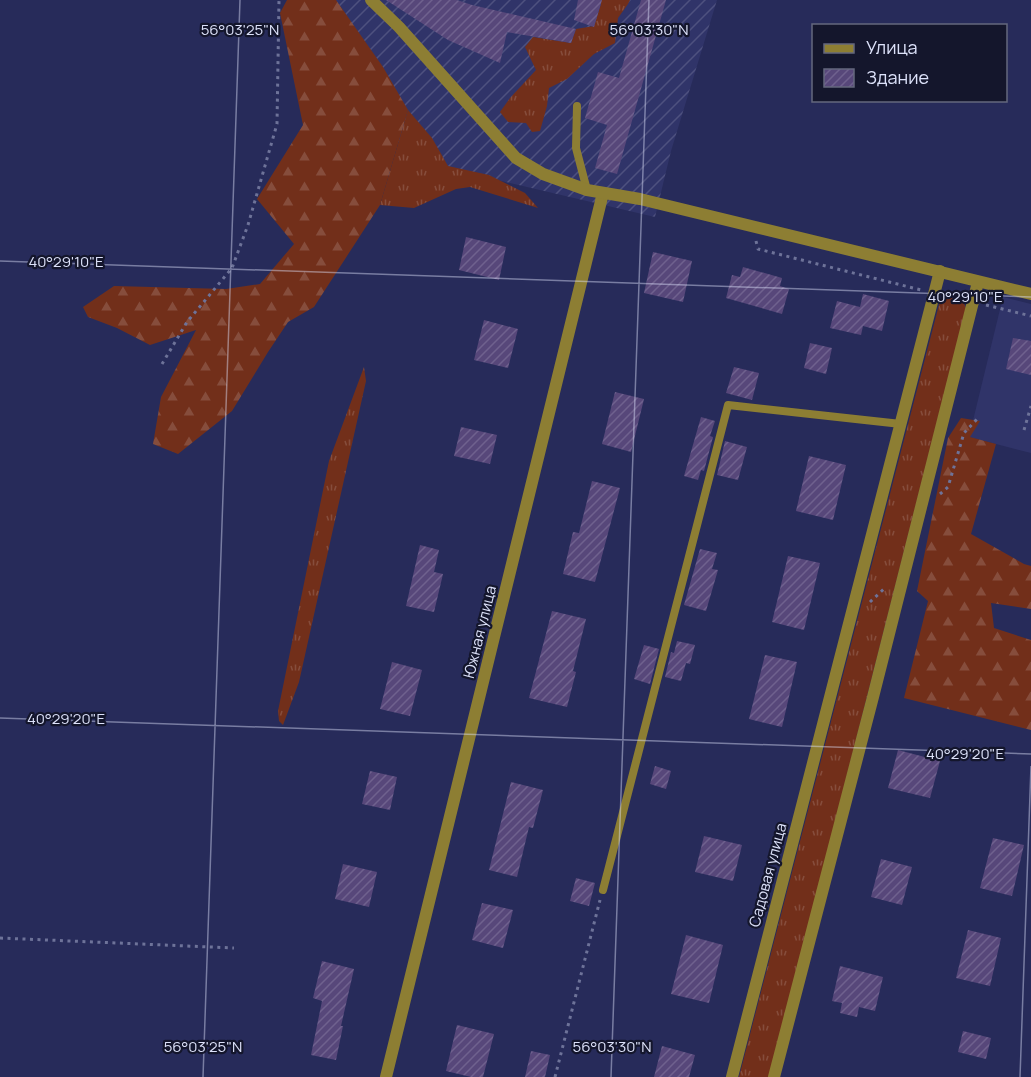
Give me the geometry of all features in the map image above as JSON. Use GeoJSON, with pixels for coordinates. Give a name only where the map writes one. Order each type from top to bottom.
{"type":"FeatureCollection","features":[{"type":"Feature","properties":{"kind":"street"},"geometry":{"type":"LineString","coordinates":[[371,0],[399,27],[516,158],[543,174],[587,190],[640,199],[1031,294]]}},
{"type":"Feature","properties":{"kind":"street","name":"Южная улица"},"geometry":{"type":"LineString","coordinates":[[386,1077],[603,193]]}},
{"type":"Feature","properties":{"kind":"street","name":"Садовая улица"},"geometry":{"type":"LineString","coordinates":[[732,1077],[940,271]]}},
{"type":"Feature","properties":{"kind":"street"},"geometry":{"type":"LineString","coordinates":[[774,1077],[978,282]]}},
{"type":"Feature","properties":{"kind":"lane"},"geometry":{"type":"LineString","coordinates":[[577,106],[576,148],[587,190]]}},
{"type":"Feature","properties":{"kind":"lane"},"geometry":{"type":"LineString","coordinates":[[603,890],[728,405],[901,424]]}},
{"type":"Feature","properties":{"kind":"path"},"geometry":{"type":"LineString","coordinates":[[162,364],[187,322],[232,268],[248,225],[277,123],[279,0]]}},
{"type":"Feature","properties":{"kind":"path"},"geometry":{"type":"LineString","coordinates":[[754,226],[758,249],[934,293]]}},
{"type":"Feature","properties":{"kind":"path"},"geometry":{"type":"LineString","coordinates":[[985,305],[1031,316]]}},
{"type":"Feature","properties":{"kind":"path"},"geometry":{"type":"LineString","coordinates":[[1024,430],[1031,406]]}},
{"type":"Feature","properties":{"kind":"path"},"geometry":{"type":"LineString","coordinates":[[948,488],[964,433],[978,418]]}},
{"type":"Feature","properties":{"kind":"path"},"geometry":{"type":"LineString","coordinates":[[867,605],[905,571]]}},
{"type":"Feature","properties":{"kind":"path"},"geometry":{"type":"LineString","coordinates":[[555,1077],[603,890]]}},
{"type":"Feature","properties":{"kind":"path"},"geometry":{"type":"LineString","coordinates":[[0,938],[234,948]]}},
{"type":"Feature","properties":{"kind":"shaded area"},"geometry":{"type":"Polygon","coordinates":[[[328,0],[717,0],[671,151],[655,217],[407,159],[328,0]]]}},
{"type":"Feature","properties":{"kind":"shaded area"},"geometry":{"type":"Polygon","coordinates":[[[1003,297],[1031,304],[1031,453],[969,437],[1003,297]]]}},
{"type":"Feature","properties":{"kind":"green space"},"geometry":{"type":"Polygon","coordinates":[[[287,0],[336,0],[383,67],[408,110],[380,205],[314,307],[288,322],[232,411],[178,454],[153,444],[161,397],[196,330],[150,345],[117,328],[88,317],[83,307],[114,286],[226,289],[260,284],[294,244],[257,199],[303,125],[280,13],[287,0]]]}},
{"type":"Feature","properties":{"kind":"green space"},"geometry":{"type":"Polygon","coordinates":[[[600,0],[630,0],[618,18],[615,43],[594,54],[567,79],[549,88],[540,131],[532,132],[526,123],[508,122],[500,112],[536,70],[525,47],[533,37],[571,43],[576,29],[594,26],[601,4],[600,0]]]}},
{"type":"Feature","properties":{"kind":"green space"},"geometry":{"type":"Polygon","coordinates":[[[408,110],[432,138],[448,166],[489,175],[525,193],[538,208],[470,187],[456,189],[414,208],[380,205],[408,110]]]}},
{"type":"Feature","properties":{"kind":"green space"},"geometry":{"type":"Polygon","coordinates":[[[949,297],[963,301],[966,308],[770,1077],[739,1077],[940,301],[949,297]]]}},
{"type":"Feature","properties":{"kind":"green space"},"geometry":{"type":"Polygon","coordinates":[[[364,367],[366,381],[299,682],[283,725],[279,721],[278,711],[329,461],[364,367]]]}},
{"type":"Feature","properties":{"kind":"green space"},"geometry":{"type":"Polygon","coordinates":[[[961,418],[980,421],[970,437],[996,444],[971,534],[1031,566],[1031,609],[991,603],[994,628],[1031,640],[1031,730],[904,698],[928,601],[917,591],[948,438],[961,418]]]}},
{"type":"Feature","properties":{"kind":"building"},"geometry":{"type":"Polygon","coordinates":[[[386,0],[457,0],[576,29],[571,43],[507,32],[500,63],[448,40],[386,0]]]}},
{"type":"Feature","properties":{"kind":"building"},"geometry":{"type":"Polygon","coordinates":[[[578,0],[602,0],[594,27],[574,20],[578,0]]]}},
{"type":"Feature","properties":{"kind":"building"},"geometry":{"type":"Polygon","coordinates":[[[641,0],[666,0],[617,174],[595,168],[607,125],[585,118],[598,72],[619,78],[641,0]]]}},
{"type":"Feature","properties":{"kind":"building"},"geometry":{"type":"Polygon","coordinates":[[[466,237],[506,247],[499,280],[459,270],[466,237]]]}},
{"type":"Feature","properties":{"kind":"building"},"geometry":{"type":"Polygon","coordinates":[[[653,252],[692,261],[683,302],[644,293],[653,252]]]}},
{"type":"Feature","properties":{"kind":"building"},"geometry":{"type":"Polygon","coordinates":[[[743,267],[782,278],[780,286],[789,289],[782,314],[726,298],[732,275],[740,277],[743,267]]]}},
{"type":"Feature","properties":{"kind":"building"},"geometry":{"type":"Polygon","coordinates":[[[863,294],[889,301],[882,331],[863,326],[861,335],[830,328],[837,301],[860,307],[863,294]]]}},
{"type":"Feature","properties":{"kind":"building"},"geometry":{"type":"Polygon","coordinates":[[[484,320],[518,329],[508,368],[474,360],[484,320]]]}},
{"type":"Feature","properties":{"kind":"building"},"geometry":{"type":"Polygon","coordinates":[[[1013,338],[1031,341],[1031,375],[1006,369],[1013,338]]]}},
{"type":"Feature","properties":{"kind":"building"},"geometry":{"type":"Polygon","coordinates":[[[810,343],[832,348],[826,374],[804,368],[810,343]]]}},
{"type":"Feature","properties":{"kind":"building"},"geometry":{"type":"Polygon","coordinates":[[[734,367],[759,373],[752,400],[726,393],[734,367]]]}},
{"type":"Feature","properties":{"kind":"building"},"geometry":{"type":"Polygon","coordinates":[[[615,392],[644,399],[631,452],[602,444],[615,392]]]}},
{"type":"Feature","properties":{"kind":"building"},"geometry":{"type":"Polygon","coordinates":[[[701,417],[715,421],[704,471],[701,470],[698,480],[684,476],[701,417]]]}},
{"type":"Feature","properties":{"kind":"building"},"geometry":{"type":"Polygon","coordinates":[[[461,427],[497,435],[490,464],[454,456],[461,427]]]}},
{"type":"Feature","properties":{"kind":"building"},"geometry":{"type":"Polygon","coordinates":[[[725,441],[747,447],[738,480],[717,475],[725,441]]]}},
{"type":"Feature","properties":{"kind":"building"},"geometry":{"type":"Polygon","coordinates":[[[809,456],[846,465],[833,520],[796,511],[809,456]]]}},
{"type":"Feature","properties":{"kind":"building"},"geometry":{"type":"Polygon","coordinates":[[[592,481],[620,488],[595,582],[563,574],[573,532],[579,533],[592,481]]]}},
{"type":"Feature","properties":{"kind":"building"},"geometry":{"type":"Polygon","coordinates":[[[420,545],[439,550],[434,572],[443,574],[434,612],[406,606],[420,545]]]}},
{"type":"Feature","properties":{"kind":"building"},"geometry":{"type":"Polygon","coordinates":[[[700,549],[717,553],[712,569],[718,570],[706,611],[684,605],[700,549]]]}},
{"type":"Feature","properties":{"kind":"building"},"geometry":{"type":"Polygon","coordinates":[[[788,556],[820,563],[804,630],[772,622],[788,556]]]}},
{"type":"Feature","properties":{"kind":"building"},"geometry":{"type":"Polygon","coordinates":[[[552,611],[586,619],[567,707],[529,698],[552,611]]]}},
{"type":"Feature","properties":{"kind":"building"},"geometry":{"type":"Polygon","coordinates":[[[677,641],[695,645],[690,664],[686,663],[681,681],[665,677],[671,652],[674,653],[677,641]]]}},
{"type":"Feature","properties":{"kind":"building"},"geometry":{"type":"Polygon","coordinates":[[[644,645],[659,649],[650,684],[634,679],[644,645]]]}},
{"type":"Feature","properties":{"kind":"building"},"geometry":{"type":"Polygon","coordinates":[[[765,655],[797,662],[782,727],[749,719],[765,655]]]}},
{"type":"Feature","properties":{"kind":"building"},"geometry":{"type":"Polygon","coordinates":[[[392,662],[422,670],[410,716],[380,709],[392,662]]]}},
{"type":"Feature","properties":{"kind":"building"},"geometry":{"type":"Polygon","coordinates":[[[898,750],[940,761],[930,798],[888,788],[898,750]]]}},
{"type":"Feature","properties":{"kind":"building"},"geometry":{"type":"Polygon","coordinates":[[[655,766],[671,771],[666,789],[650,784],[655,766]]]}},
{"type":"Feature","properties":{"kind":"building"},"geometry":{"type":"Polygon","coordinates":[[[370,771],[397,777],[390,810],[362,804],[370,771]]]}},
{"type":"Feature","properties":{"kind":"building"},"geometry":{"type":"Polygon","coordinates":[[[511,782],[543,790],[533,828],[529,827],[517,877],[489,870],[511,782]]]}},
{"type":"Feature","properties":{"kind":"building"},"geometry":{"type":"Polygon","coordinates":[[[704,836],[742,845],[733,881],[695,872],[704,836]]]}},
{"type":"Feature","properties":{"kind":"building"},"geometry":{"type":"Polygon","coordinates":[[[993,838],[1024,845],[1012,896],[980,888],[993,838]]]}},
{"type":"Feature","properties":{"kind":"building"},"geometry":{"type":"Polygon","coordinates":[[[881,859],[912,867],[902,905],[871,897],[881,859]]]}},
{"type":"Feature","properties":{"kind":"building"},"geometry":{"type":"Polygon","coordinates":[[[343,864],[377,872],[369,907],[335,899],[343,864]]]}},
{"type":"Feature","properties":{"kind":"building"},"geometry":{"type":"Polygon","coordinates":[[[576,878],[595,883],[589,906],[570,901],[576,878]]]}},
{"type":"Feature","properties":{"kind":"building"},"geometry":{"type":"Polygon","coordinates":[[[482,903],[513,910],[503,948],[472,940],[482,903]]]}},
{"type":"Feature","properties":{"kind":"building"},"geometry":{"type":"Polygon","coordinates":[[[968,930],[1001,938],[990,986],[956,978],[968,930]]]}},
{"type":"Feature","properties":{"kind":"building"},"geometry":{"type":"Polygon","coordinates":[[[686,935],[723,945],[709,1003],[671,994],[686,935]]]}},
{"type":"Feature","properties":{"kind":"building"},"geometry":{"type":"Polygon","coordinates":[[[322,961],[354,969],[336,1060],[311,1055],[322,1001],[313,998],[322,961]]]}},
{"type":"Feature","properties":{"kind":"building"},"geometry":{"type":"Polygon","coordinates":[[[840,966],[883,977],[875,1011],[859,1007],[857,1017],[840,1013],[842,1003],[832,1001],[840,966]]]}},
{"type":"Feature","properties":{"kind":"building"},"geometry":{"type":"Polygon","coordinates":[[[457,1025],[494,1034],[483,1077],[471,1077],[446,1071],[457,1025]]]}},
{"type":"Feature","properties":{"kind":"building"},"geometry":{"type":"Polygon","coordinates":[[[963,1031],[991,1038],[986,1059],[958,1052],[963,1031]]]}},
{"type":"Feature","properties":{"kind":"building"},"geometry":{"type":"Polygon","coordinates":[[[662,1046],[695,1055],[689,1077],[654,1077],[662,1046]]]}},
{"type":"Feature","properties":{"kind":"building"},"geometry":{"type":"Polygon","coordinates":[[[531,1051],[550,1055],[545,1077],[525,1077],[531,1051]]]}}]}
